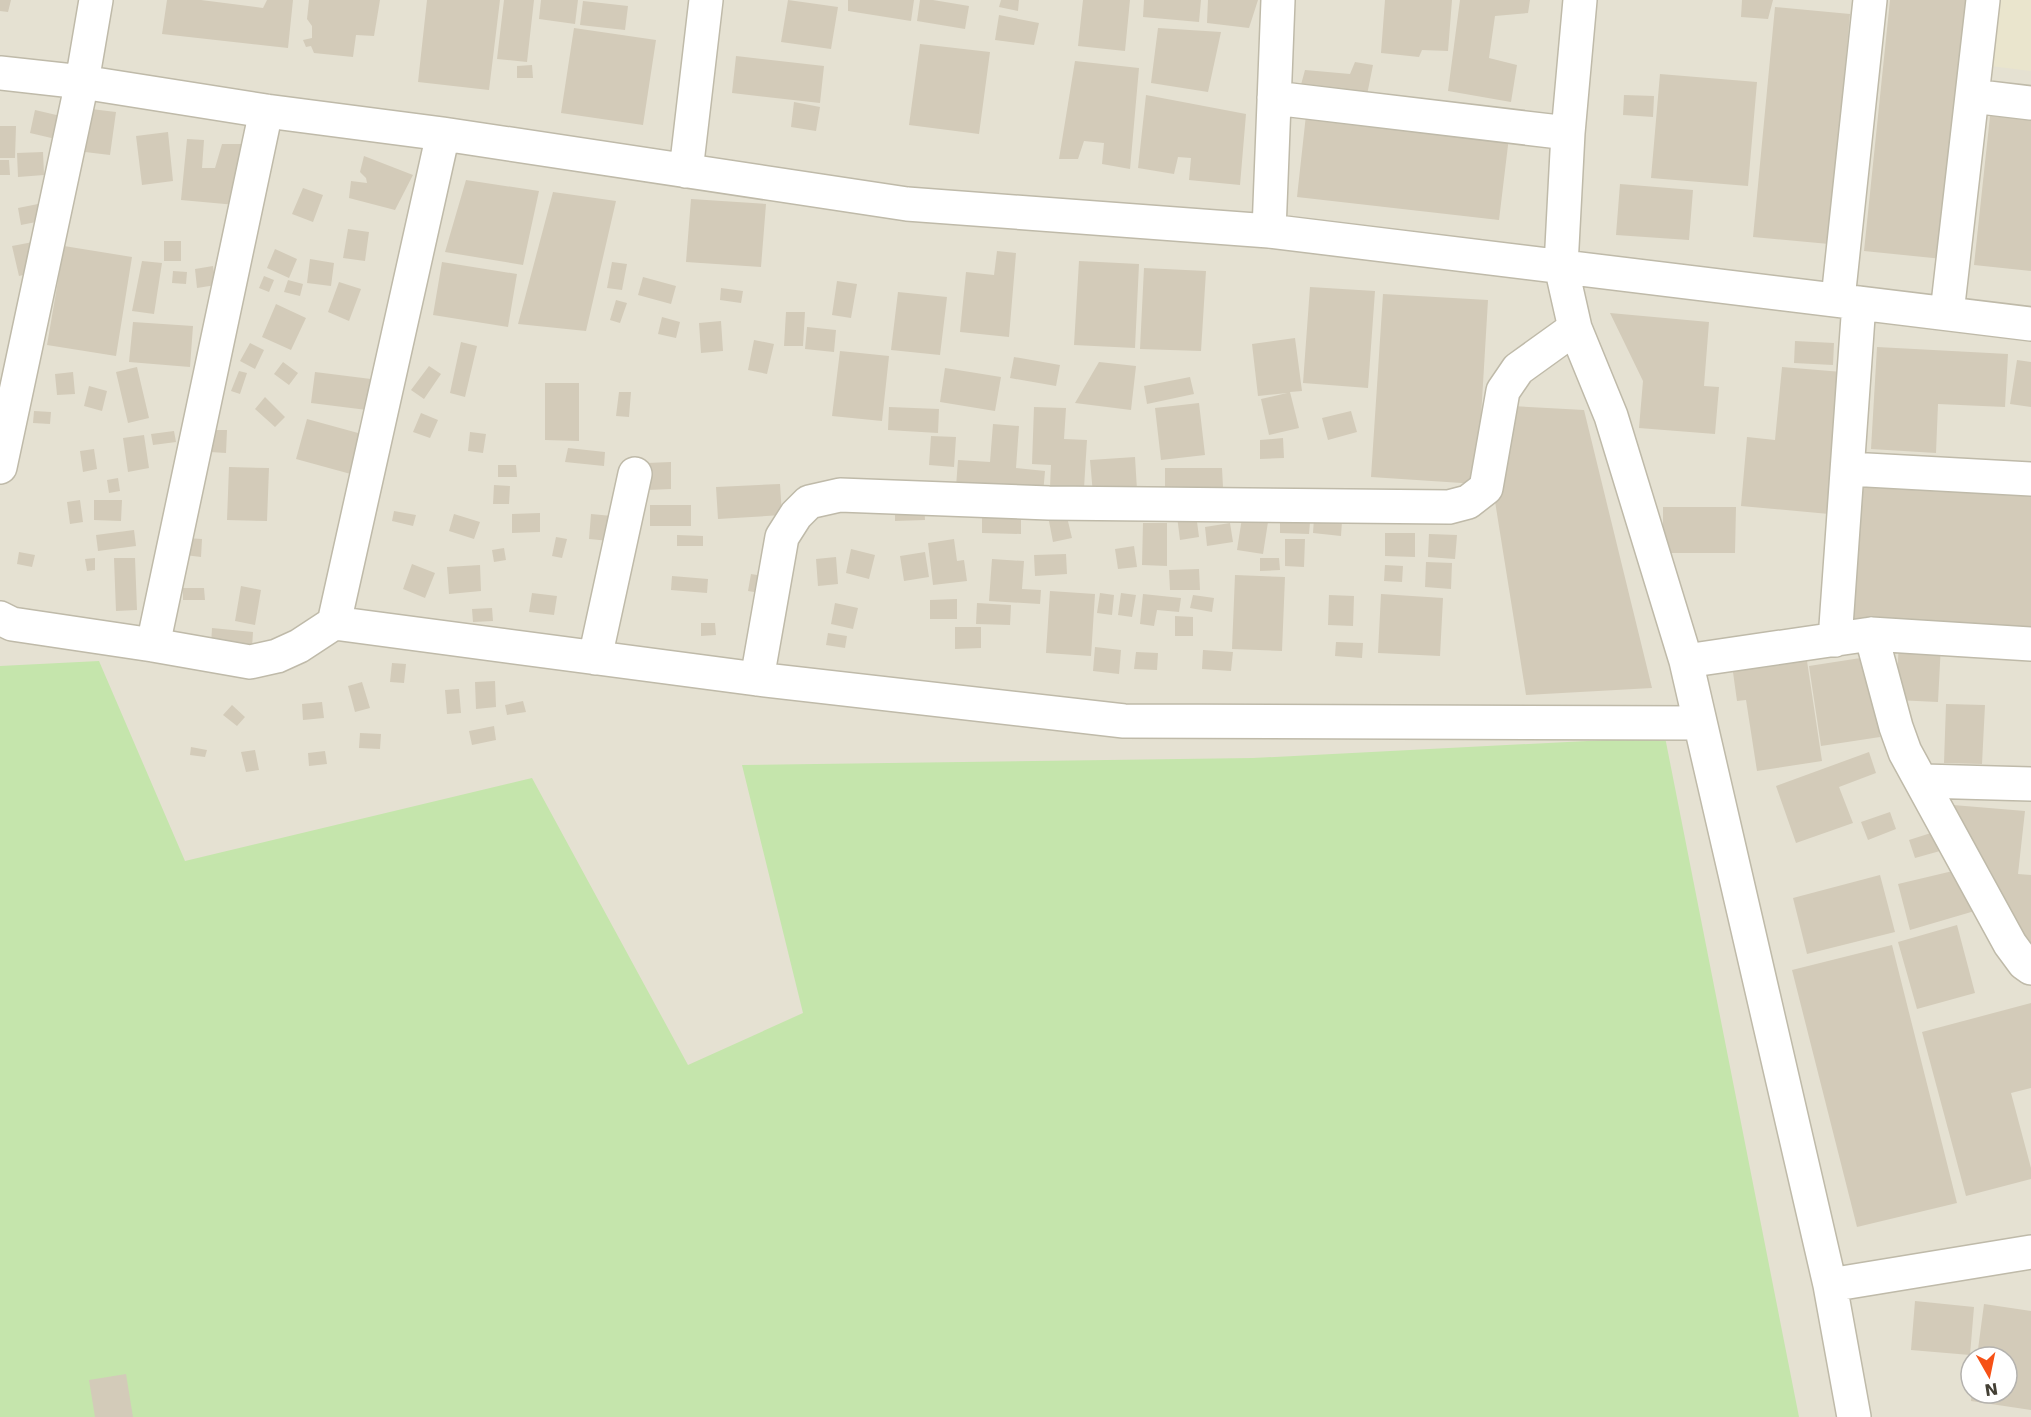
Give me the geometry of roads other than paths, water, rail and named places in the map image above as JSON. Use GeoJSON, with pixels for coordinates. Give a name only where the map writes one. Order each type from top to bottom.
{"type":"FeatureCollection","features":[{"type":"Feature","properties":{"kind":"street"},"geometry":{"type":"LineString","coordinates":[[0,467],[82,82],[96,0]]}},
{"type":"Feature","properties":{"kind":"street"},"geometry":{"type":"LineString","coordinates":[[686,171],[706,0]]}},
{"type":"Feature","properties":{"kind":"street"},"geometry":{"type":"LineString","coordinates":[[1269,231],[1278,0]]}},
{"type":"Feature","properties":{"kind":"street"},"geometry":{"type":"LineString","coordinates":[[1580,0],[1568,133],[1561,266],[1575,328],[1611,416],[1686,661],[1830,1285],[1854,1417]]}},
{"type":"Feature","properties":{"kind":"street"},"geometry":{"type":"LineString","coordinates":[[1835,640],[1849,469],[1849,301],[1869,0]]}},
{"type":"Feature","properties":{"kind":"street"},"geometry":{"type":"LineString","coordinates":[[1947,313],[1983,0]]}},
{"type":"Feature","properties":{"kind":"street"},"geometry":{"type":"LineString","coordinates":[[0,73],[82,82],[266,111],[443,134],[907,204],[1269,231],[2031,324]]}},
{"type":"Feature","properties":{"kind":"street"},"geometry":{"type":"LineString","coordinates":[[1972,96],[2031,103]]}},
{"type":"Feature","properties":{"kind":"street"},"geometry":{"type":"LineString","coordinates":[[1274,98],[1568,133]]}},
{"type":"Feature","properties":{"kind":"street"},"geometry":{"type":"LineString","coordinates":[[153,645],[266,111]]}},
{"type":"Feature","properties":{"kind":"street"},"geometry":{"type":"LineString","coordinates":[[334,623],[443,134]]}},
{"type":"Feature","properties":{"kind":"street"},"geometry":{"type":"LineString","coordinates":[[757,679],[782,537],[796,515],[809,502],[840,495],[1049,503],[1449,507],[1468,502],[1486,489],[1503,391],[1513,376],[1518,369],[1575,328]]}},
{"type":"Feature","properties":{"kind":"street"},"geometry":{"type":"LineString","coordinates":[[1849,469],[2031,479]]}},
{"type":"Feature","properties":{"kind":"street"},"geometry":{"type":"LineString","coordinates":[[595,658],[635,474]]}},
{"type":"Feature","properties":{"kind":"street"},"geometry":{"type":"LineString","coordinates":[[0,618],[12,624],[250,662],[277,656],[334,623],[757,679],[1124,721],[1700,723]]}},
{"type":"Feature","properties":{"kind":"street"},"geometry":{"type":"LineString","coordinates":[[1686,661],[1871,634],[2031,644]]}},
{"type":"Feature","properties":{"kind":"street"},"geometry":{"type":"LineString","coordinates":[[1871,634],[1905,752],[1923,781],[2010,944],[2024,963],[2031,968]]}},
{"type":"Feature","properties":{"kind":"street"},"geometry":{"type":"LineString","coordinates":[[1923,781],[2031,784]]}},
{"type":"Feature","properties":{"kind":"street"},"geometry":{"type":"LineString","coordinates":[[1830,1285],[2031,1252]]}}]}
